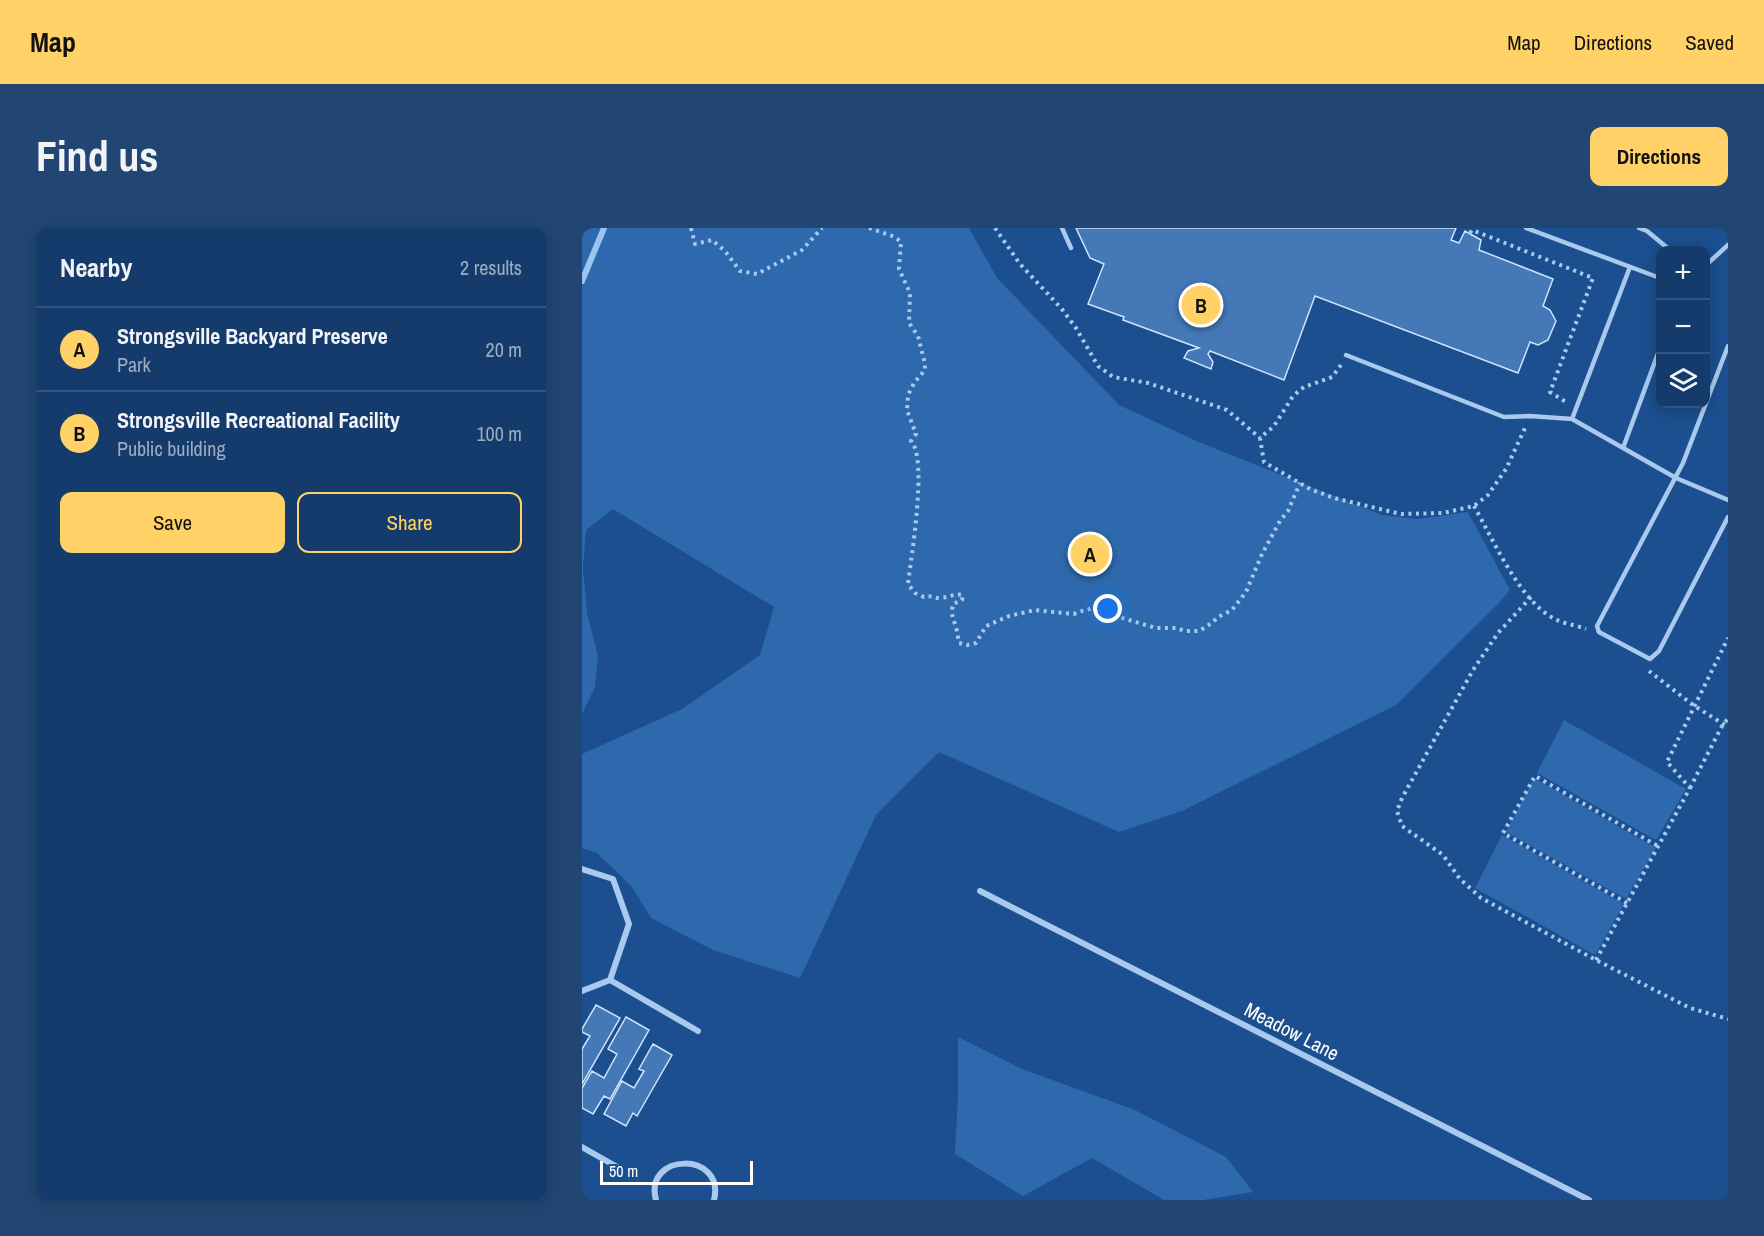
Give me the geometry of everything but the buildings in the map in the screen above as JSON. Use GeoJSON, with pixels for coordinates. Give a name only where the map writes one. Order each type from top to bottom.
{"type":"FeatureCollection","features":[{"type":"Feature","properties":{"kind":"street"},"geometry":{"type":"LineString","coordinates":[[582,869],[614,879],[629,924],[610,980],[582,991]]}},
{"type":"Feature","properties":{"kind":"street","name":"Meadow Lane"},"geometry":{"type":"LineString","coordinates":[[980,891],[1589,1200]]}},
{"type":"Feature","properties":{"kind":"street"},"geometry":{"type":"LineString","coordinates":[[610,980],[698,1031]]}},
{"type":"Feature","properties":{"kind":"street"},"geometry":{"type":"LineString","coordinates":[[582,1147],[619,1168]]}},
{"type":"Feature","properties":{"kind":"street"},"geometry":{"type":"LineString","coordinates":[[656,1200],[656,1186],[660,1176],[675,1164],[685,1163],[704,1169],[711,1177],[715,1186],[714,1200]]}},
{"type":"Feature","properties":{"kind":"lane"},"geometry":{"type":"LineString","coordinates":[[1062,228],[1071,248]]}},
{"type":"Feature","properties":{"kind":"lane"},"geometry":{"type":"LineString","coordinates":[[1526,228],[1656,277]]}},
{"type":"Feature","properties":{"kind":"lane"},"geometry":{"type":"LineString","coordinates":[[1639,228],[1647,231],[1665,246]]}},
{"type":"Feature","properties":{"kind":"lane"},"geometry":{"type":"LineString","coordinates":[[1710,261],[1728,245]]}},
{"type":"Feature","properties":{"kind":"lane"},"geometry":{"type":"LineString","coordinates":[[1572,418],[1630,267]]}},
{"type":"Feature","properties":{"kind":"lane"},"geometry":{"type":"LineString","coordinates":[[1728,346],[1683,463],[1597,626],[1599,632],[1650,659],[1659,651],[1728,517]]}},
{"type":"Feature","properties":{"kind":"lane"},"geometry":{"type":"LineString","coordinates":[[1623,448],[1658,354]]}},
{"type":"Feature","properties":{"kind":"lane"},"geometry":{"type":"LineString","coordinates":[[1346,355],[1504,417],[1572,418],[1676,477],[1728,500]]}},
{"type":"Feature","properties":{"kind":"path"},"geometry":{"type":"LineString","coordinates":[[691,228],[695,244],[712,240],[740,271],[757,274],[802,250],[822,228]]}},
{"type":"Feature","properties":{"kind":"path"},"geometry":{"type":"LineString","coordinates":[[869,228],[899,239],[901,242],[899,269],[910,293],[909,323],[918,336],[925,364],[924,373],[910,388],[907,403],[907,410],[916,434],[911,441],[916,448],[919,476],[913,537],[914,552],[908,584],[915,593],[924,597],[941,598],[956,593],[963,595],[962,600],[953,604],[952,609],[952,621],[958,632],[959,643],[967,645],[976,643],[986,626],[1009,616],[1035,610],[1074,614],[1096,606],[1110,610],[1119,617],[1151,627],[1199,631],[1238,604],[1246,592],[1269,539],[1288,511],[1300,483]]}},
{"type":"Feature","properties":{"kind":"path"},"geometry":{"type":"LineString","coordinates":[[995,228],[1020,264],[1061,308],[1076,328],[1098,366],[1113,377],[1148,383],[1227,410],[1260,438],[1264,462],[1300,483],[1334,498],[1401,514],[1443,513],[1474,506],[1488,495],[1498,482],[1530,416]]}},
{"type":"Feature","properties":{"kind":"path"},"geometry":{"type":"LineString","coordinates":[[1470,233],[1472,230],[1593,278],[1550,392],[1567,403]]}},
{"type":"Feature","properties":{"kind":"path"},"geometry":{"type":"LineString","coordinates":[[1260,438],[1274,426],[1293,396],[1304,387],[1332,377],[1337,373],[1346,355]]}},
{"type":"Feature","properties":{"kind":"path"},"geometry":{"type":"LineString","coordinates":[[1474,506],[1515,579],[1523,589]]}},
{"type":"Feature","properties":{"kind":"path"},"geometry":{"type":"LineString","coordinates":[[1531,597],[1498,633],[1473,670],[1402,798],[1397,811],[1402,826],[1443,855],[1460,879],[1481,898],[1690,1008],[1728,1019]]}},
{"type":"Feature","properties":{"kind":"path"},"geometry":{"type":"LineString","coordinates":[[1690,788],[1666,762],[1728,638]]}},
{"type":"Feature","properties":{"kind":"path"},"geometry":{"type":"LineString","coordinates":[[1596,960],[1728,719]]}},
{"type":"Feature","properties":{"kind":"path"},"geometry":{"type":"LineString","coordinates":[[1627,903],[1503,833],[1535,776],[1658,846]]}},
{"type":"Feature","properties":{"kind":"shaded area"},"geometry":{"type":"Polygon","coordinates":[[[582,228],[969,228],[997,278],[1119,405],[1201,443],[1382,515],[1418,519],[1468,512],[1510,590],[1396,705],[1182,811],[1119,832],[939,752],[876,815],[800,978],[713,950],[651,918],[632,887],[597,853],[582,848],[582,754],[682,709],[760,655],[774,607],[613,509],[586,530],[583,569],[587,613],[598,656],[595,687],[582,714],[582,228]]]}},
{"type":"Feature","properties":{"kind":"shaded area"},"geometry":{"type":"Polygon","coordinates":[[[1564,720],[1686,789],[1656,840],[1537,773],[1564,720]]]}},
{"type":"Feature","properties":{"kind":"shaded area"},"geometry":{"type":"Polygon","coordinates":[[[1534,778],[1656,848],[1626,899],[1506,832],[1534,778]]]}},
{"type":"Feature","properties":{"kind":"shaded area"},"geometry":{"type":"Polygon","coordinates":[[[1502,835],[1624,904],[1595,955],[1475,888],[1502,835]]]}},
{"type":"Feature","properties":{"kind":"shaded area"},"geometry":{"type":"Polygon","coordinates":[[[958,1037],[1022,1069],[1135,1110],[1226,1157],[1253,1192],[1203,1200],[1164,1200],[1092,1158],[1023,1196],[955,1154],[958,1037]]]}},
{"type":"Feature","properties":{"kind":"waterway"},"geometry":{"type":"LineString","coordinates":[[582,281],[604,228]]}},
{"type":"Feature","properties":{"kind":"place","name":"Strongsville Recreational Facility"},"geometry":{"type":"Point","coordinates":[1201,305]}},
{"type":"Feature","properties":{"kind":"place","name":"Strongsville Backyard Preserve"},"geometry":{"type":"Point","coordinates":[1090,554]}}]}
